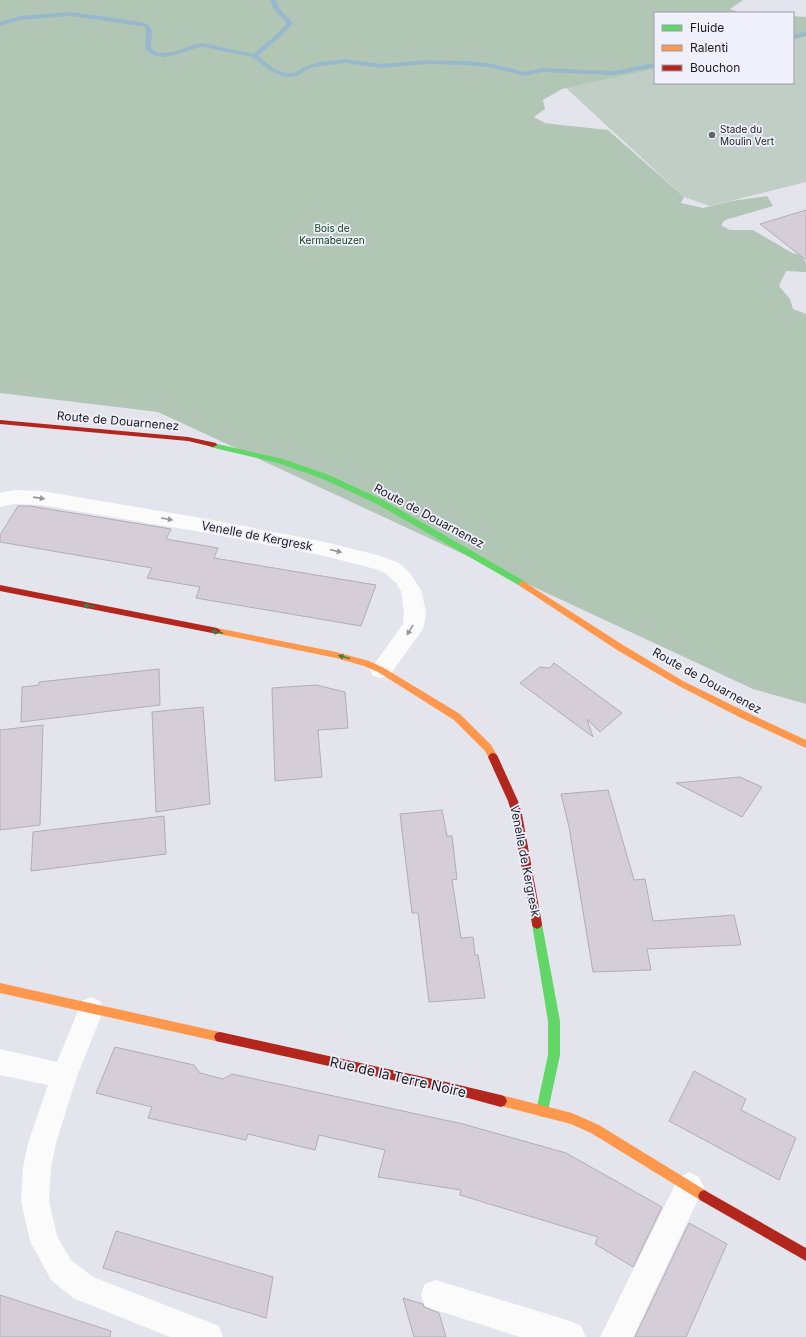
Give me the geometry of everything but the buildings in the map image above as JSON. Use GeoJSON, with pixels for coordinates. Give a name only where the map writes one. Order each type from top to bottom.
{"type":"FeatureCollection","features":[{"type":"Feature","properties":{"kind":"street","name":"Route de Douarnenez"},"geometry":{"type":"LineString","coordinates":[[0,422],[188,439],[273,459],[326,477],[385,505],[498,568],[603,636],[679,682],[743,716],[806,744]]}},
{"type":"Feature","properties":{"kind":"street","name":"Venelle de Kergresk"},"geometry":{"type":"LineString","coordinates":[[0,500],[14,497],[42,498],[244,533],[325,549],[381,563],[392,568],[403,578],[411,590],[415,612],[413,626],[381,670]]}},
{"type":"Feature","properties":{"kind":"street","name":"Venelle de Kergresk"},"geometry":{"type":"LineString","coordinates":[[0,588],[336,655],[366,663],[381,670],[457,717],[488,748],[498,765],[513,801],[554,1021],[554,1055],[542,1111]]}},
{"type":"Feature","properties":{"kind":"street","name":"Rue de la Terre Noire"},"geometry":{"type":"LineString","coordinates":[[0,988],[442,1086],[572,1119],[595,1129],[689,1188],[806,1255]]}},
{"type":"Feature","properties":{"kind":"street"},"geometry":{"type":"LineString","coordinates":[[616,1337],[689,1188]]}},
{"type":"Feature","properties":{"kind":"street"},"geometry":{"type":"LineString","coordinates":[[436,1295],[570,1337]]}},
{"type":"Feature","properties":{"kind":"lane"},"geometry":{"type":"LineString","coordinates":[[91,1009],[64,1076],[42,1143],[37,1168],[35,1201],[44,1241],[61,1270],[83,1288],[208,1337]]}},
{"type":"Feature","properties":{"kind":"lane"},"geometry":{"type":"LineString","coordinates":[[0,1062],[64,1076]]}},
{"type":"Feature","properties":{"kind":"shaded area","name":"Stade du Moulin Vert"},"geometry":{"type":"Polygon","coordinates":[[[806,37],[806,182],[710,206],[684,197],[566,88],[654,69],[654,84],[794,84],[794,40],[806,37]]]}},
{"type":"Feature","properties":{"kind":"green space","name":"Bois de Kermabeuzen"},"geometry":{"type":"Polygon","coordinates":[[[0,0],[743,0],[730,9],[738,12],[654,12],[654,69],[562,89],[543,100],[545,109],[534,117],[545,123],[608,130],[684,197],[681,203],[703,208],[732,201],[767,196],[773,206],[725,220],[721,225],[730,230],[753,230],[792,253],[801,255],[806,263],[806,272],[786,271],[779,286],[790,299],[793,309],[806,314],[806,704],[753,689],[158,412],[0,393],[0,0]]]}},
{"type":"Feature","properties":{"kind":"green space"},"geometry":{"type":"Polygon","coordinates":[[[794,16],[806,17],[806,37],[794,40],[794,16]]]}},
{"type":"Feature","properties":{"kind":"waterway"},"geometry":{"type":"LineString","coordinates":[[254,56],[279,35],[290,23],[276,9],[273,0]]}},
{"type":"Feature","properties":{"kind":"waterway"},"geometry":{"type":"LineString","coordinates":[[0,24],[20,18],[71,14],[147,26],[149,31],[148,49],[157,55],[175,54],[195,46],[203,45],[254,56]]}},
{"type":"Feature","properties":{"kind":"waterway"},"geometry":{"type":"LineString","coordinates":[[794,37],[806,34]]}},
{"type":"Feature","properties":{"kind":"waterway"},"geometry":{"type":"LineString","coordinates":[[254,56],[271,69],[284,75],[295,75],[308,67],[320,64],[345,61],[382,66],[426,62],[467,63],[488,65],[525,74],[541,70],[614,73],[654,65]]}},
{"type":"Feature","properties":{"kind":"traffic: fast"},"geometry":{"type":"LineString","coordinates":[[213,445],[280,461],[326,477],[380,502],[523,584]]}},
{"type":"Feature","properties":{"kind":"traffic: fast"},"geometry":{"type":"LineString","coordinates":[[537,924],[554,1021],[554,1055],[542,1111]]}},
{"type":"Feature","properties":{"kind":"traffic: slow"},"geometry":{"type":"LineString","coordinates":[[523,584],[660,672],[742,715],[806,744]]}},
{"type":"Feature","properties":{"kind":"traffic: slow"},"geometry":{"type":"LineString","coordinates":[[217,631],[336,655],[366,663],[381,670],[457,717],[488,748],[493,757]]}},
{"type":"Feature","properties":{"kind":"traffic: slow"},"geometry":{"type":"LineString","coordinates":[[0,988],[220,1037]]}},
{"type":"Feature","properties":{"kind":"traffic: slow"},"geometry":{"type":"LineString","coordinates":[[501,1101],[572,1119],[595,1129],[704,1196]]}},
{"type":"Feature","properties":{"kind":"traffic: jam"},"geometry":{"type":"LineString","coordinates":[[0,422],[188,439],[213,445]]}},
{"type":"Feature","properties":{"kind":"traffic: jam"},"geometry":{"type":"LineString","coordinates":[[0,588],[217,631]]}},
{"type":"Feature","properties":{"kind":"traffic: jam"},"geometry":{"type":"LineString","coordinates":[[493,757],[513,801],[517,814],[537,924]]}},
{"type":"Feature","properties":{"kind":"traffic: jam"},"geometry":{"type":"LineString","coordinates":[[220,1037],[442,1086],[501,1101]]}},
{"type":"Feature","properties":{"kind":"traffic: jam"},"geometry":{"type":"LineString","coordinates":[[704,1196],[806,1255]]}},
{"type":"Feature","properties":{"kind":"place","name":"Stade du Moulin Vert"},"geometry":{"type":"Point","coordinates":[712,135]}}]}
